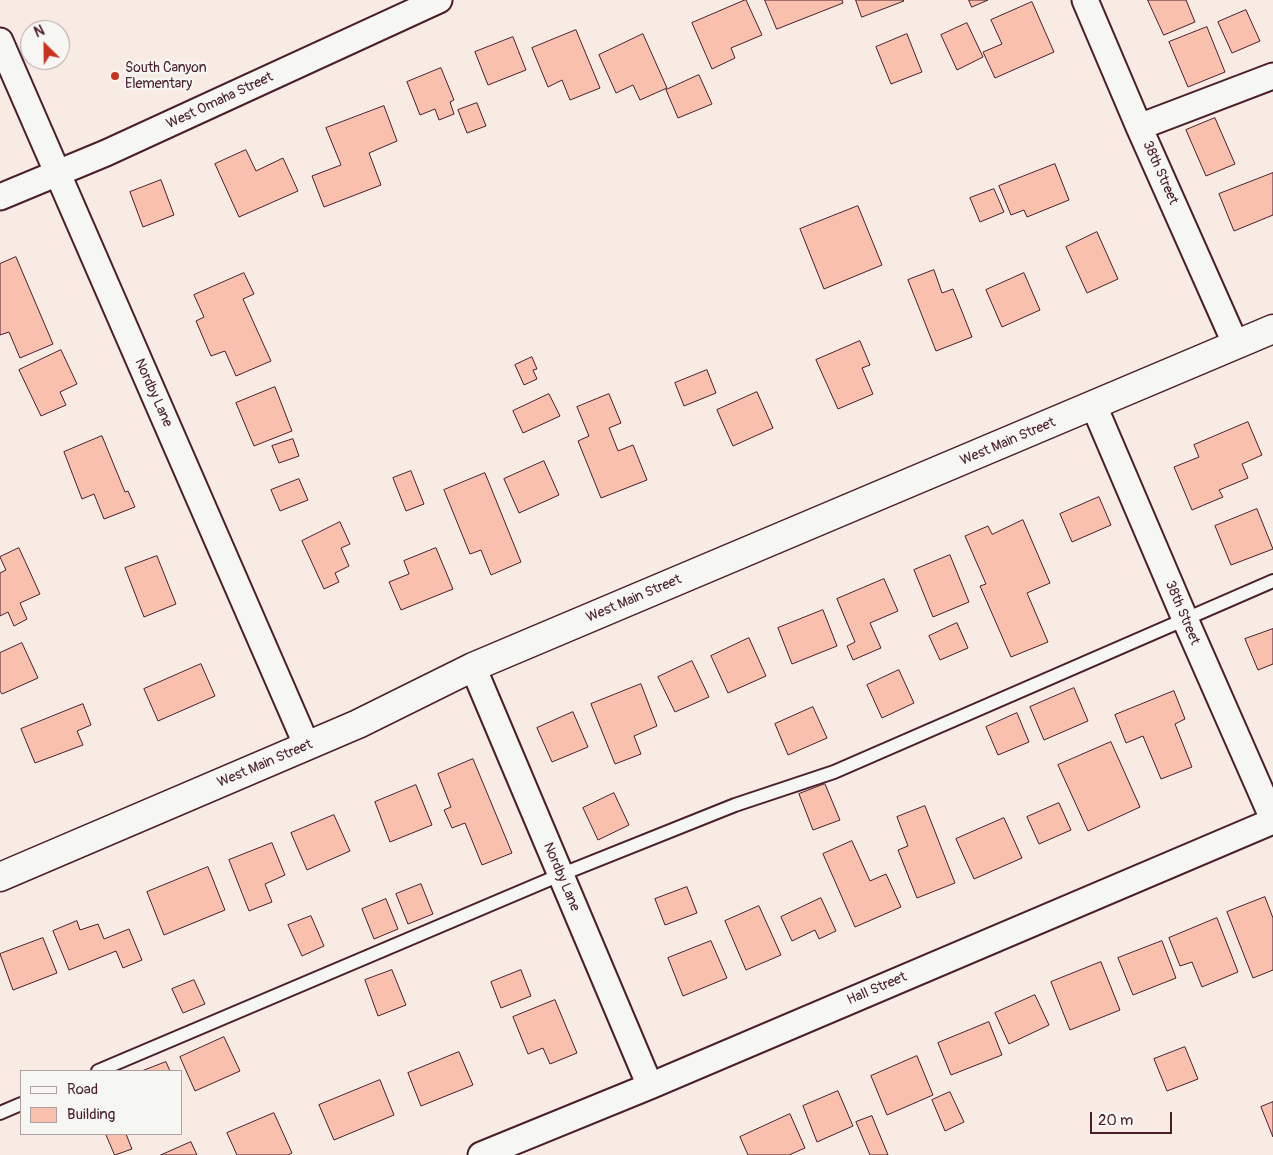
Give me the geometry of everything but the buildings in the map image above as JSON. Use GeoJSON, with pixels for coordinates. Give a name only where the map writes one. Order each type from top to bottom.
{"type":"FeatureCollection","features":[{"type":"Feature","properties":{"kind":"street","name":"West Omaha Street"},"geometry":{"type":"LineString","coordinates":[[0,198],[106,153],[439,0]]}},
{"type":"Feature","properties":{"kind":"street","name":"38th Street"},"geometry":{"type":"LineString","coordinates":[[1085,0],[1236,345]]}},
{"type":"Feature","properties":{"kind":"street","name":"Nordby Lane"},"geometry":{"type":"LineString","coordinates":[[0,41],[307,746]]}},
{"type":"Feature","properties":{"kind":"street"},"geometry":{"type":"LineString","coordinates":[[1139,127],[1273,76]]}},
{"type":"Feature","properties":{"kind":"street","name":"West Main Street"},"geometry":{"type":"LineString","coordinates":[[0,877],[358,724],[473,667],[1273,329]]}},
{"type":"Feature","properties":{"kind":"street","name":"38th Street"},"geometry":{"type":"LineString","coordinates":[[1094,406],[1273,820]]}},
{"type":"Feature","properties":{"kind":"street","name":"Nordby Lane"},"geometry":{"type":"LineString","coordinates":[[473,667],[650,1086]]}},
{"type":"Feature","properties":{"kind":"street","name":"Hall Street"},"geometry":{"type":"LineString","coordinates":[[481,1155],[650,1086],[1273,820]]}},
{"type":"Feature","properties":{"kind":"lane"},"geometry":{"type":"LineString","coordinates":[[100,1070],[560,875],[735,805],[834,772],[1273,581]]}},
{"type":"Feature","properties":{"kind":"lane"},"geometry":{"type":"LineString","coordinates":[[0,1113],[20,1104]]}},
{"type":"Feature","properties":{"kind":"place","name":"South Canyon Elementary"},"geometry":{"type":"Point","coordinates":[115,76]}}]}
